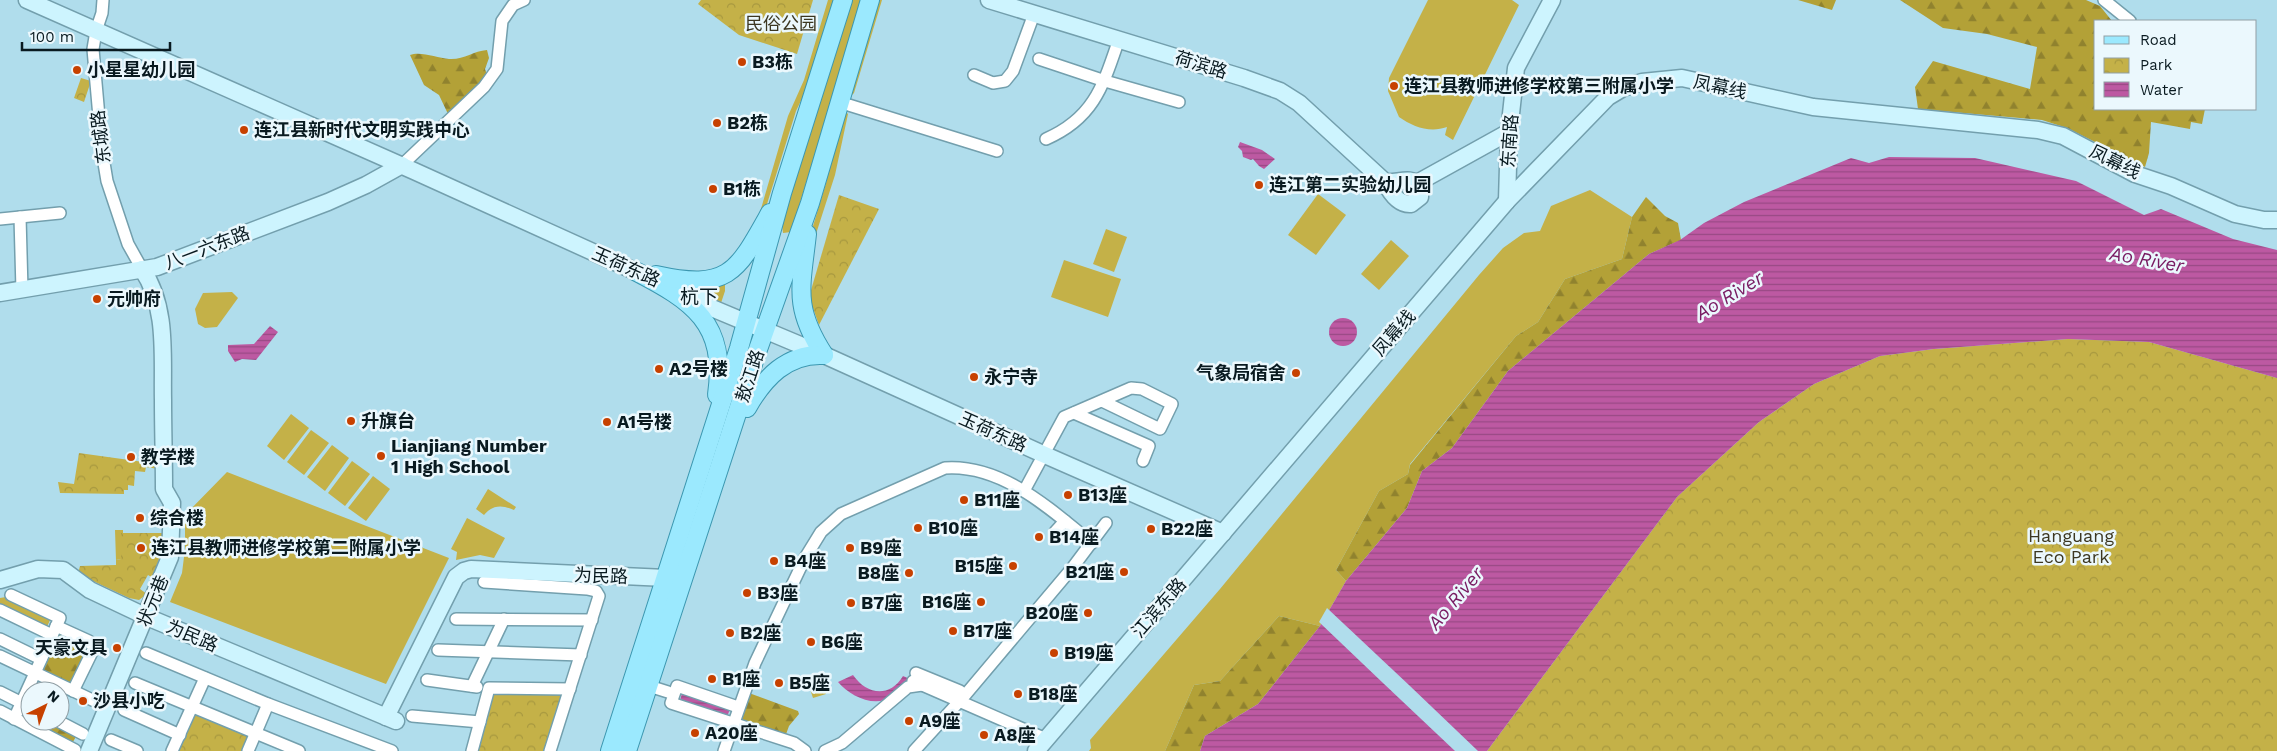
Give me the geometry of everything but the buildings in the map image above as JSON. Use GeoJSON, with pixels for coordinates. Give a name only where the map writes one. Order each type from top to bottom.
{"type":"FeatureCollection","features":[{"type":"Feature","properties":{"kind":"main road","name":"玉荷东路"},"geometry":{"type":"LineString","coordinates":[[27,0],[402,165],[635,271]]}},
{"type":"Feature","properties":{"kind":"main road","name":"敖江路"},"geometry":{"type":"LineString","coordinates":[[610,751],[712,433],[746,323],[782,193],[843,0]]}},
{"type":"Feature","properties":{"kind":"main road","name":"敖江路"},"geometry":{"type":"LineString","coordinates":[[627,751],[765,331],[810,203],[870,0]]}},
{"type":"Feature","properties":{"kind":"main road","name":"荷滨路"},"geometry":{"type":"LineString","coordinates":[[989,0],[1119,39],[1280,91],[1305,108],[1384,182],[1400,201],[1408,205],[1415,203],[1420,197],[1421,190],[1417,183]]}},
{"type":"Feature","properties":{"kind":"main road","name":"东南路"},"geometry":{"type":"LineString","coordinates":[[1507,201],[1510,132],[1516,68],[1552,0]]}},
{"type":"Feature","properties":{"kind":"main road","name":"凤幕线"},"geometry":{"type":"LineString","coordinates":[[1223,533],[1507,201],[1608,97],[1623,88],[1642,82],[1682,78],[1813,107],[2038,130],[2063,136],[2135,174],[2171,186],[2235,214],[2264,220],[2277,220]]}},
{"type":"Feature","properties":{"kind":"main road"},"geometry":{"type":"LineString","coordinates":[[1384,182],[1396,183],[1410,180],[1417,183],[1510,132]]}},
{"type":"Feature","properties":{"kind":"main road","name":"八一六东路"},"geometry":{"type":"LineString","coordinates":[[0,293],[150,268],[328,202],[366,185],[402,165]]}},
{"type":"Feature","properties":{"kind":"main road"},"geometry":{"type":"LineString","coordinates":[[635,271],[677,280],[720,278],[734,269],[748,253],[782,193]]}},
{"type":"Feature","properties":{"kind":"main road"},"geometry":{"type":"LineString","coordinates":[[729,439],[757,389],[769,376],[790,360],[804,356],[824,355],[806,322],[800,299],[810,203]]}},
{"type":"Feature","properties":{"kind":"main road"},"geometry":{"type":"LineString","coordinates":[[772,231],[772,241],[776,248],[784,251],[791,248],[796,242]]}},
{"type":"Feature","properties":{"kind":"main road","name":"状元巷"},"geometry":{"type":"LineString","coordinates":[[82,750],[107,707],[147,617],[170,557],[171,499],[164,489],[162,334],[150,268]]}},
{"type":"Feature","properties":{"kind":"main road"},"geometry":{"type":"LineString","coordinates":[[635,271],[702,309],[719,358],[719,383],[712,433]]}},
{"type":"Feature","properties":{"kind":"main road","name":"玉荷东路"},"geometry":{"type":"LineString","coordinates":[[702,309],[746,323],[824,355],[1223,533]]}},
{"type":"Feature","properties":{"kind":"main road","name":"江滨东路"},"geometry":{"type":"LineString","coordinates":[[1041,745],[1223,533]]}},
{"type":"Feature","properties":{"kind":"main road","name":"为民路"},"geometry":{"type":"LineString","coordinates":[[0,580],[38,569],[62,570],[90,590],[147,617],[391,719],[460,572],[471,569],[666,578]]}},
{"type":"Feature","properties":{"kind":"street","name":"东城路"},"geometry":{"type":"LineString","coordinates":[[103,0],[102,13],[93,49],[99,130],[105,172],[128,244],[150,268]]}},
{"type":"Feature","properties":{"kind":"street"},"geometry":{"type":"LineString","coordinates":[[402,165],[488,81],[496,69],[500,57],[499,32],[502,21],[513,5],[524,0]]}},
{"type":"Feature","properties":{"kind":"street"},"geometry":{"type":"LineString","coordinates":[[2104,0],[2129,20]]}},
{"type":"Feature","properties":{"kind":"street"},"geometry":{"type":"LineString","coordinates":[[974,75],[993,83],[1005,81],[1013,71],[1034,14]]}},
{"type":"Feature","properties":{"kind":"street"},"geometry":{"type":"LineString","coordinates":[[1046,139],[1073,124],[1086,113],[1105,81],[1119,39]]}},
{"type":"Feature","properties":{"kind":"street"},"geometry":{"type":"LineString","coordinates":[[1039,59],[1105,81],[1179,102]]}},
{"type":"Feature","properties":{"kind":"street"},"geometry":{"type":"LineString","coordinates":[[839,102],[997,151]]}},
{"type":"Feature","properties":{"kind":"street"},"geometry":{"type":"LineString","coordinates":[[0,219],[60,213]]}},
{"type":"Feature","properties":{"kind":"street"},"geometry":{"type":"LineString","coordinates":[[20,217],[22,290]]}},
{"type":"Feature","properties":{"kind":"street"},"geometry":{"type":"LineString","coordinates":[[1024,491],[1064,417],[1131,388],[1142,389],[1172,404],[1160,429],[1102,401]]}},
{"type":"Feature","properties":{"kind":"street"},"geometry":{"type":"LineString","coordinates":[[1111,429],[1119,409]]}},
{"type":"Feature","properties":{"kind":"street"},"geometry":{"type":"LineString","coordinates":[[1074,413],[1149,446],[1143,461]]}},
{"type":"Feature","properties":{"kind":"street"},"geometry":{"type":"LineString","coordinates":[[724,751],[755,663],[805,558],[821,532],[841,514],[945,468],[962,467],[977,470],[1024,491],[1092,543]]}},
{"type":"Feature","properties":{"kind":"street"},"geometry":{"type":"LineString","coordinates":[[1056,532],[1065,521]]}},
{"type":"Feature","properties":{"kind":"street"},"geometry":{"type":"LineString","coordinates":[[914,751],[1092,543],[1106,523]]}},
{"type":"Feature","properties":{"kind":"street"},"geometry":{"type":"LineString","coordinates":[[484,582],[596,591],[599,596],[550,751]]}},
{"type":"Feature","properties":{"kind":"street"},"geometry":{"type":"LineString","coordinates":[[11,595],[60,618],[33,681]]}},
{"type":"Feature","properties":{"kind":"street"},"geometry":{"type":"LineString","coordinates":[[0,610],[54,631],[89,641],[94,648],[73,691]]}},
{"type":"Feature","properties":{"kind":"street"},"geometry":{"type":"LineString","coordinates":[[456,618],[592,620]]}},
{"type":"Feature","properties":{"kind":"street"},"geometry":{"type":"LineString","coordinates":[[472,686],[504,619]]}},
{"type":"Feature","properties":{"kind":"street"},"geometry":{"type":"LineString","coordinates":[[0,639],[41,659]]}},
{"type":"Feature","properties":{"kind":"street"},"geometry":{"type":"LineString","coordinates":[[438,650],[488,654],[581,655]]}},
{"type":"Feature","properties":{"kind":"street"},"geometry":{"type":"LineString","coordinates":[[146,653],[268,704],[392,751]]}},
{"type":"Feature","properties":{"kind":"street"},"geometry":{"type":"LineString","coordinates":[[0,656],[107,707]]}},
{"type":"Feature","properties":{"kind":"street"},"geometry":{"type":"LineString","coordinates":[[962,695],[978,669]]}},
{"type":"Feature","properties":{"kind":"street"},"geometry":{"type":"LineString","coordinates":[[172,751],[205,678]]}},
{"type":"Feature","properties":{"kind":"street"},"geometry":{"type":"LineString","coordinates":[[427,680],[489,688],[570,689]]}},
{"type":"Feature","properties":{"kind":"street"},"geometry":{"type":"LineString","coordinates":[[825,751],[842,743],[917,680],[962,695],[1041,745]]}},
{"type":"Feature","properties":{"kind":"street"},"geometry":{"type":"LineString","coordinates":[[135,682],[256,735],[298,751]]}},
{"type":"Feature","properties":{"kind":"street"},"geometry":{"type":"LineString","coordinates":[[649,686],[672,694]]}},
{"type":"Feature","properties":{"kind":"street"},"geometry":{"type":"LineString","coordinates":[[738,707],[677,686],[672,694],[672,703],[794,744],[805,751]]}},
{"type":"Feature","properties":{"kind":"street"},"geometry":{"type":"LineString","coordinates":[[472,751],[489,688]]}},
{"type":"Feature","properties":{"kind":"street"},"geometry":{"type":"LineString","coordinates":[[0,692],[20,702]]}},
{"type":"Feature","properties":{"kind":"street"},"geometry":{"type":"LineString","coordinates":[[248,751],[268,704]]}},
{"type":"Feature","properties":{"kind":"street"},"geometry":{"type":"LineString","coordinates":[[124,710],[180,735]]}},
{"type":"Feature","properties":{"kind":"street"},"geometry":{"type":"LineString","coordinates":[[0,712],[82,750]]}},
{"type":"Feature","properties":{"kind":"street"},"geometry":{"type":"LineString","coordinates":[[14,719],[20,712]]}},
{"type":"Feature","properties":{"kind":"street"},"geometry":{"type":"LineString","coordinates":[[412,716],[480,722]]}},
{"type":"Feature","properties":{"kind":"street"},"geometry":{"type":"LineString","coordinates":[[70,727],[83,734]]}},
{"type":"Feature","properties":{"kind":"street"},"geometry":{"type":"LineString","coordinates":[[111,740],[137,751]]}},
{"type":"Feature","properties":{"kind":"green space","name":"民俗公园"},"geometry":{"type":"Polygon","coordinates":[[[701,0],[813,0],[797,54],[739,35],[698,4],[701,0]]]}},
{"type":"Feature","properties":{"kind":"green space"},"geometry":{"type":"Polygon","coordinates":[[[828,0],[835,0],[809,84],[796,111],[762,220],[758,219],[788,116],[804,80],[828,0]]]}},
{"type":"Feature","properties":{"kind":"green space"},"geometry":{"type":"Polygon","coordinates":[[[850,0],[862,0],[791,232],[783,233],[782,225],[850,0]]]}},
{"type":"Feature","properties":{"kind":"green space"},"geometry":{"type":"Polygon","coordinates":[[[876,0],[882,0],[854,93],[851,96],[876,0]]]}},
{"type":"Feature","properties":{"kind":"green space"},"geometry":{"type":"Polygon","coordinates":[[[1428,0],[1512,0],[1519,5],[1453,140],[1445,135],[1447,127],[1441,129],[1422,128],[1410,124],[1399,117],[1388,91],[1389,78],[1428,0]]]}},
{"type":"Feature","properties":{"kind":"green space"},"geometry":{"type":"Polygon","coordinates":[[[1798,0],[1836,0],[1832,10],[1798,0]]]}},
{"type":"Feature","properties":{"kind":"green space"},"geometry":{"type":"Polygon","coordinates":[[[1900,0],[2086,0],[2100,6],[2111,20],[2094,20],[2094,110],[2205,110],[2202,124],[2191,122],[2190,129],[2151,122],[2149,153],[2145,167],[2067,128],[2042,120],[1918,109],[1915,87],[1933,61],[2030,89],[2037,47],[1987,34],[1943,28],[1900,0]]]}},
{"type":"Feature","properties":{"kind":"green space"},"geometry":{"type":"Polygon","coordinates":[[[487,50],[489,58],[485,69],[487,75],[479,87],[473,90],[470,97],[448,114],[439,95],[424,85],[410,55],[419,54],[454,59],[487,50]]]}},
{"type":"Feature","properties":{"kind":"green space"},"geometry":{"type":"Polygon","coordinates":[[[81,78],[91,81],[84,102],[74,98],[81,78]]]}},
{"type":"Feature","properties":{"kind":"green space"},"geometry":{"type":"Polygon","coordinates":[[[846,112],[848,114],[835,175],[815,237],[810,236],[826,183],[843,113],[846,112]]]}},
{"type":"Feature","properties":{"kind":"green space"},"geometry":{"type":"Polygon","coordinates":[[[1590,190],[1632,217],[1622,259],[1565,279],[1538,322],[1516,336],[1410,464],[1408,474],[1379,491],[1336,570],[1346,581],[1320,626],[1279,616],[1220,681],[1194,685],[1165,751],[1089,751],[1091,748],[1090,740],[1220,589],[1503,248],[1524,233],[1540,231],[1551,206],[1590,190]]]}},
{"type":"Feature","properties":{"kind":"green space"},"geometry":{"type":"Polygon","coordinates":[[[1318,194],[1346,215],[1316,255],[1288,235],[1318,194]]]}},
{"type":"Feature","properties":{"kind":"green space"},"geometry":{"type":"Polygon","coordinates":[[[839,195],[879,209],[819,325],[809,297],[839,195]]]}},
{"type":"Feature","properties":{"kind":"green space"},"geometry":{"type":"Polygon","coordinates":[[[1646,197],[1665,216],[1678,223],[1681,240],[1649,254],[1508,371],[1452,448],[1422,471],[1407,508],[1346,581],[1336,570],[1379,491],[1408,474],[1410,465],[1516,336],[1538,322],[1565,279],[1622,259],[1632,217],[1646,197]]]}},
{"type":"Feature","properties":{"kind":"green space"},"geometry":{"type":"Polygon","coordinates":[[[1106,229],[1127,237],[1114,272],[1093,264],[1106,229]]]}},
{"type":"Feature","properties":{"kind":"green space"},"geometry":{"type":"Polygon","coordinates":[[[1391,240],[1409,256],[1379,290],[1361,274],[1391,240]]]}},
{"type":"Feature","properties":{"kind":"green space"},"geometry":{"type":"Polygon","coordinates":[[[1064,260],[1121,279],[1108,317],[1051,297],[1064,260]]]}},
{"type":"Feature","properties":{"kind":"green space"},"geometry":{"type":"Polygon","coordinates":[[[725,280],[725,291],[721,303],[705,295],[696,286],[725,280]]]}},
{"type":"Feature","properties":{"kind":"green space"},"geometry":{"type":"Polygon","coordinates":[[[232,292],[238,298],[217,327],[205,328],[198,324],[195,309],[203,293],[232,292]]]}},
{"type":"Feature","properties":{"kind":"green space","name":"Hanguang Eco Park"},"geometry":{"type":"Polygon","coordinates":[[[2068,339],[2149,342],[2277,378],[2277,751],[1487,751],[1677,497],[1759,422],[1814,384],[1880,356],[1934,349],[2068,339]]]}},
{"type":"Feature","properties":{"kind":"green space"},"geometry":{"type":"Polygon","coordinates":[[[291,414],[309,428],[284,460],[267,446],[291,414]]]}},
{"type":"Feature","properties":{"kind":"green space"},"geometry":{"type":"Polygon","coordinates":[[[311,430],[329,443],[304,475],[287,462],[311,430]]]}},
{"type":"Feature","properties":{"kind":"green space"},"geometry":{"type":"Polygon","coordinates":[[[332,445],[349,458],[325,491],[307,477],[332,445]]]}},
{"type":"Feature","properties":{"kind":"green space"},"geometry":{"type":"Polygon","coordinates":[[[79,453],[158,464],[158,469],[146,467],[145,472],[135,471],[134,486],[128,485],[128,490],[124,490],[124,494],[60,493],[58,482],[74,484],[79,453]]]}},
{"type":"Feature","properties":{"kind":"green space"},"geometry":{"type":"Polygon","coordinates":[[[352,461],[370,474],[345,506],[328,493],[352,461]]]}},
{"type":"Feature","properties":{"kind":"green space"},"geometry":{"type":"Polygon","coordinates":[[[227,472],[449,558],[386,684],[170,602],[182,573],[185,549],[185,515],[227,472]]]}},
{"type":"Feature","properties":{"kind":"green space"},"geometry":{"type":"Polygon","coordinates":[[[373,476],[390,489],[366,521],[348,508],[373,476]]]}},
{"type":"Feature","properties":{"kind":"green space"},"geometry":{"type":"Polygon","coordinates":[[[488,489],[516,507],[514,510],[498,506],[487,511],[484,515],[476,509],[488,489]]]}},
{"type":"Feature","properties":{"kind":"green space"},"geometry":{"type":"Polygon","coordinates":[[[467,518],[505,538],[494,558],[480,555],[456,560],[457,552],[451,549],[467,518]]]}},
{"type":"Feature","properties":{"kind":"green space"},"geometry":{"type":"Polygon","coordinates":[[[115,530],[123,530],[123,533],[121,533],[121,559],[116,560],[115,530]]]}},
{"type":"Feature","properties":{"kind":"green space"},"geometry":{"type":"Polygon","coordinates":[[[121,533],[167,533],[164,561],[159,559],[157,566],[162,568],[156,580],[148,575],[140,589],[147,594],[139,600],[129,598],[78,574],[80,566],[116,565],[116,560],[121,559],[121,533]]]}},
{"type":"Feature","properties":{"kind":"green space"},"geometry":{"type":"Polygon","coordinates":[[[6,597],[51,618],[46,629],[0,607],[0,598],[6,597]]]}},
{"type":"Feature","properties":{"kind":"green space"},"geometry":{"type":"Polygon","coordinates":[[[1279,616],[1320,626],[1258,704],[1205,736],[1200,751],[1165,751],[1194,685],[1220,681],[1279,616]]]}},
{"type":"Feature","properties":{"kind":"green space"},"geometry":{"type":"Polygon","coordinates":[[[58,631],[91,647],[72,687],[70,686],[70,681],[60,681],[39,671],[58,631]]]}},
{"type":"Feature","properties":{"kind":"green space"},"geometry":{"type":"Polygon","coordinates":[[[822,682],[826,694],[813,698],[809,686],[822,682]]]}},
{"type":"Feature","properties":{"kind":"green space"},"geometry":{"type":"Polygon","coordinates":[[[494,691],[564,691],[546,751],[477,751],[494,691]]]}},
{"type":"Feature","properties":{"kind":"green space"},"geometry":{"type":"Polygon","coordinates":[[[749,693],[798,711],[799,714],[789,726],[785,737],[739,722],[749,693]]]}},
{"type":"Feature","properties":{"kind":"green space"},"geometry":{"type":"Polygon","coordinates":[[[194,712],[250,737],[244,751],[176,751],[194,712]]]}},
{"type":"Feature","properties":{"kind":"green space"},"geometry":{"type":"Polygon","coordinates":[[[45,731],[69,731],[77,735],[71,745],[45,731]]]}},
{"type":"Feature","properties":{"kind":"water"},"geometry":{"type":"Polygon","coordinates":[[[1240,142],[1262,150],[1275,159],[1264,169],[1253,159],[1243,157],[1242,151],[1238,147],[1240,142]]]}},
{"type":"Feature","properties":{"kind":"water","name":"Ao River"},"geometry":{"type":"Polygon","coordinates":[[[1889,157],[1975,158],[2076,181],[2144,215],[2161,209],[2233,239],[2277,250],[2277,378],[2149,342],[2068,339],[1934,349],[1880,356],[1814,384],[1759,422],[1677,497],[1487,751],[1200,751],[1205,736],[1258,704],[1320,626],[1346,581],[1407,508],[1422,471],[1452,448],[1508,371],[1649,254],[1680,240],[1704,223],[1744,202],[1851,158],[1869,163],[1889,157]]]}},
{"type":"Feature","properties":{"kind":"water"},"geometry":{"type":"Polygon","coordinates":[[[1343,318],[1353,322],[1357,332],[1353,342],[1343,346],[1333,342],[1329,332],[1333,322],[1343,318]]]}},
{"type":"Feature","properties":{"kind":"water"},"geometry":{"type":"Polygon","coordinates":[[[270,326],[278,332],[256,360],[242,359],[235,362],[228,351],[228,345],[254,344],[270,326]]]}},
{"type":"Feature","properties":{"kind":"water"},"geometry":{"type":"Polygon","coordinates":[[[853,675],[864,686],[878,691],[891,688],[903,676],[910,679],[900,690],[886,700],[871,701],[849,692],[838,682],[853,675]]]}},
{"type":"Feature","properties":{"kind":"water"},"geometry":{"type":"Polygon","coordinates":[[[682,693],[730,709],[727,717],[680,701],[682,693]]]}},
{"type":"Feature","properties":{"kind":"pier"},"geometry":{"type":"Polygon","coordinates":[[[1327,608],[1478,751],[1455,751],[1383,683],[1319,622],[1327,608]]]}},
{"type":"Feature","properties":{"kind":"place","name":"B3栋"},"geometry":{"type":"Point","coordinates":[742,62]}},
{"type":"Feature","properties":{"kind":"place","name":"小星星幼儿园"},"geometry":{"type":"Point","coordinates":[77,70]}},
{"type":"Feature","properties":{"kind":"place","name":"连江县教师进修学校第三附属小学"},"geometry":{"type":"Point","coordinates":[1394,86]}},
{"type":"Feature","properties":{"kind":"place","name":"B2栋"},"geometry":{"type":"Point","coordinates":[717,123]}},
{"type":"Feature","properties":{"kind":"place","name":"连江县新时代文明实践中心"},"geometry":{"type":"Point","coordinates":[244,130]}},
{"type":"Feature","properties":{"kind":"place","name":"连江第二实验幼儿园"},"geometry":{"type":"Point","coordinates":[1259,185]}},
{"type":"Feature","properties":{"kind":"place","name":"B1栋"},"geometry":{"type":"Point","coordinates":[713,189]}},
{"type":"Feature","properties":{"kind":"place","name":"元帅府"},"geometry":{"type":"Point","coordinates":[97,299]}},
{"type":"Feature","properties":{"kind":"place","name":"A2号楼"},"geometry":{"type":"Point","coordinates":[659,369]}},
{"type":"Feature","properties":{"kind":"place","name":"气象局宿舍"},"geometry":{"type":"Point","coordinates":[1296,373]}},
{"type":"Feature","properties":{"kind":"place","name":"永宁寺"},"geometry":{"type":"Point","coordinates":[974,377]}},
{"type":"Feature","properties":{"kind":"place","name":"升旗台"},"geometry":{"type":"Point","coordinates":[351,421]}},
{"type":"Feature","properties":{"kind":"place","name":"A1号楼"},"geometry":{"type":"Point","coordinates":[607,422]}},
{"type":"Feature","properties":{"kind":"place","name":"Lianjiang Number 1 High School"},"geometry":{"type":"Point","coordinates":[381,456]}},
{"type":"Feature","properties":{"kind":"place","name":"教学楼"},"geometry":{"type":"Point","coordinates":[131,457]}},
{"type":"Feature","properties":{"kind":"place","name":"B13座"},"geometry":{"type":"Point","coordinates":[1068,495]}},
{"type":"Feature","properties":{"kind":"place","name":"B11座"},"geometry":{"type":"Point","coordinates":[964,500]}},
{"type":"Feature","properties":{"kind":"place","name":"综合楼"},"geometry":{"type":"Point","coordinates":[140,518]}},
{"type":"Feature","properties":{"kind":"place","name":"B10座"},"geometry":{"type":"Point","coordinates":[918,528]}},
{"type":"Feature","properties":{"kind":"place","name":"B22座"},"geometry":{"type":"Point","coordinates":[1151,529]}},
{"type":"Feature","properties":{"kind":"place","name":"B14座"},"geometry":{"type":"Point","coordinates":[1039,537]}},
{"type":"Feature","properties":{"kind":"place","name":"连江县教师进修学校第二附属小学"},"geometry":{"type":"Point","coordinates":[141,548]}},
{"type":"Feature","properties":{"kind":"place","name":"B9座"},"geometry":{"type":"Point","coordinates":[850,548]}},
{"type":"Feature","properties":{"kind":"place","name":"B4座"},"geometry":{"type":"Point","coordinates":[774,561]}},
{"type":"Feature","properties":{"kind":"place","name":"B15座"},"geometry":{"type":"Point","coordinates":[1013,566]}},
{"type":"Feature","properties":{"kind":"place","name":"B21座"},"geometry":{"type":"Point","coordinates":[1124,572]}},
{"type":"Feature","properties":{"kind":"place","name":"B8座"},"geometry":{"type":"Point","coordinates":[909,573]}},
{"type":"Feature","properties":{"kind":"place","name":"B3座"},"geometry":{"type":"Point","coordinates":[747,593]}},
{"type":"Feature","properties":{"kind":"place","name":"B16座"},"geometry":{"type":"Point","coordinates":[981,602]}},
{"type":"Feature","properties":{"kind":"place","name":"B7座"},"geometry":{"type":"Point","coordinates":[851,603]}},
{"type":"Feature","properties":{"kind":"place","name":"B20座"},"geometry":{"type":"Point","coordinates":[1088,613]}},
{"type":"Feature","properties":{"kind":"place","name":"B17座"},"geometry":{"type":"Point","coordinates":[953,631]}},
{"type":"Feature","properties":{"kind":"place","name":"B2座"},"geometry":{"type":"Point","coordinates":[730,633]}},
{"type":"Feature","properties":{"kind":"place","name":"B6座"},"geometry":{"type":"Point","coordinates":[811,642]}},
{"type":"Feature","properties":{"kind":"place","name":"天豪文具"},"geometry":{"type":"Point","coordinates":[117,648]}},
{"type":"Feature","properties":{"kind":"place","name":"B19座"},"geometry":{"type":"Point","coordinates":[1054,653]}},
{"type":"Feature","properties":{"kind":"place","name":"B1座"},"geometry":{"type":"Point","coordinates":[712,679]}},
{"type":"Feature","properties":{"kind":"place","name":"B5座"},"geometry":{"type":"Point","coordinates":[779,683]}},
{"type":"Feature","properties":{"kind":"place","name":"B18座"},"geometry":{"type":"Point","coordinates":[1018,694]}},
{"type":"Feature","properties":{"kind":"place","name":"沙县小吃"},"geometry":{"type":"Point","coordinates":[83,701]}},
{"type":"Feature","properties":{"kind":"place","name":"A9座"},"geometry":{"type":"Point","coordinates":[909,721]}},
{"type":"Feature","properties":{"kind":"place","name":"A20座"},"geometry":{"type":"Point","coordinates":[695,733]}},
{"type":"Feature","properties":{"kind":"place","name":"A8座"},"geometry":{"type":"Point","coordinates":[984,735]}},
{"type":"Feature","properties":{"kind":"district","name":"杭下"},"geometry":{"type":"Point","coordinates":[699,296]}}]}
